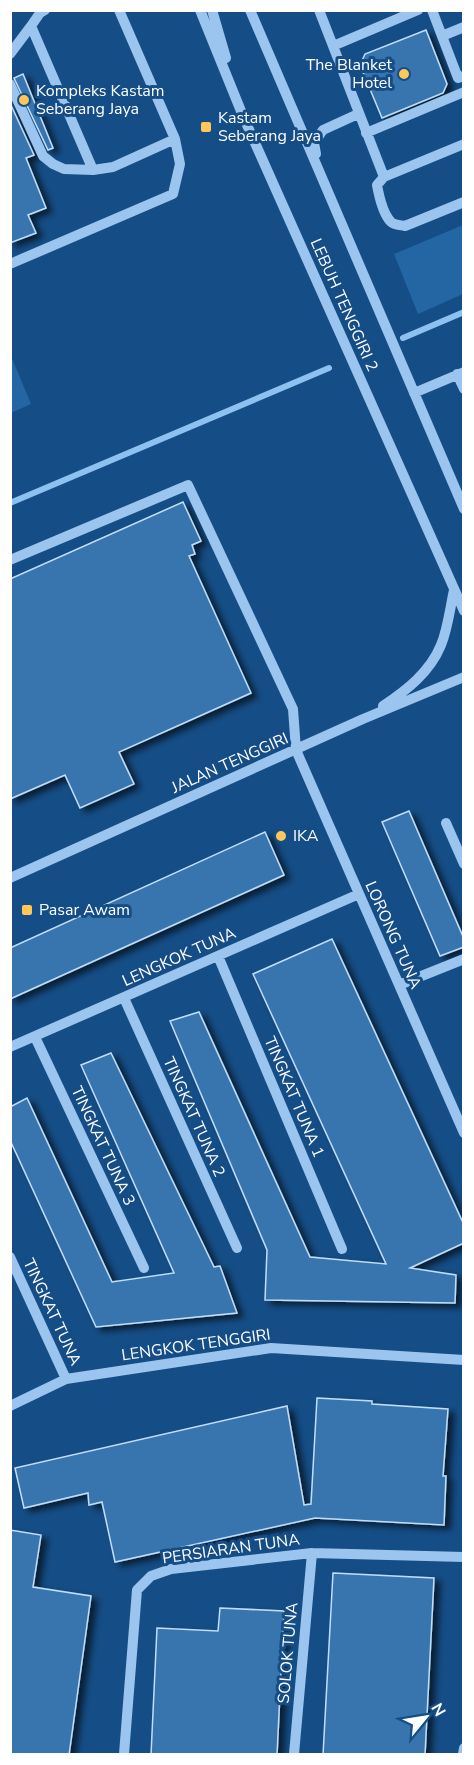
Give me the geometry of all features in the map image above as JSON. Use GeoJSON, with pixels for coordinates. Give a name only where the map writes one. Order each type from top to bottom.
{"type":"FeatureCollection","features":[{"type":"Feature","properties":{"kind":"street"},"geometry":{"type":"LineString","coordinates":[[10,54],[40,13],[45,10]]}},
{"type":"Feature","properties":{"kind":"street"},"geometry":{"type":"LineString","coordinates":[[10,264],[173,194],[180,164],[175,139],[120,10]]}},
{"type":"Feature","properties":{"kind":"street","name":"LEBUH TENGGIRI 2"},"geometry":{"type":"LineString","coordinates":[[200,10],[243,116],[464,611]]}},
{"type":"Feature","properties":{"kind":"street"},"geometry":{"type":"LineString","coordinates":[[212,10],[243,116]]}},
{"type":"Feature","properties":{"kind":"street","name":"LEBUH TENGGIRI 2"},"geometry":{"type":"LineString","coordinates":[[250,10],[464,509]]}},
{"type":"Feature","properties":{"kind":"street"},"geometry":{"type":"LineString","coordinates":[[319,10],[384,177]]}},
{"type":"Feature","properties":{"kind":"street"},"geometry":{"type":"LineString","coordinates":[[333,46],[418,10]]}},
{"type":"Feature","properties":{"kind":"street"},"geometry":{"type":"LineString","coordinates":[[366,133],[464,91],[461,77],[432,10]]}},
{"type":"Feature","properties":{"kind":"street"},"geometry":{"type":"LineString","coordinates":[[31,26],[93,170]]}},
{"type":"Feature","properties":{"kind":"street"},"geometry":{"type":"LineString","coordinates":[[442,36],[464,27]]}},
{"type":"Feature","properties":{"kind":"street"},"geometry":{"type":"LineString","coordinates":[[10,84],[43,156],[64,169],[93,170],[113,167],[175,139]]}},
{"type":"Feature","properties":{"kind":"street"},"geometry":{"type":"LineString","coordinates":[[320,173],[314,143],[322,130],[358,114]]}},
{"type":"Feature","properties":{"kind":"street"},"geometry":{"type":"LineString","coordinates":[[464,144],[384,177],[377,185],[379,196],[390,221],[397,225],[405,226],[464,202]]}},
{"type":"Feature","properties":{"kind":"street"},"geometry":{"type":"LineString","coordinates":[[414,393],[460,373],[464,389]]}},
{"type":"Feature","properties":{"kind":"street","name":"LORONG TUNA"},"geometry":{"type":"LineString","coordinates":[[10,560],[188,485],[293,709],[296,750],[464,1133]]}},
{"type":"Feature","properties":{"kind":"street"},"geometry":{"type":"LineString","coordinates":[[363,719],[406,690],[428,669],[441,645],[454,590]]}},
{"type":"Feature","properties":{"kind":"street","name":"JALAN TENGGIRI"},"geometry":{"type":"LineString","coordinates":[[10,878],[363,719],[464,677]]}},
{"type":"Feature","properties":{"kind":"street"},"geometry":{"type":"LineString","coordinates":[[447,822],[464,864]]}},
{"type":"Feature","properties":{"kind":"street","name":"LENGKOK TUNA"},"geometry":{"type":"LineString","coordinates":[[10,1047],[358,894]]}},
{"type":"Feature","properties":{"kind":"street","name":"TINGKAT TUNA 1"},"geometry":{"type":"LineString","coordinates":[[218,956],[342,1249]]}},
{"type":"Feature","properties":{"kind":"street"},"geometry":{"type":"LineString","coordinates":[[399,985],[464,959]]}},
{"type":"Feature","properties":{"kind":"street","name":"TINGKAT TUNA 2"},"geometry":{"type":"LineString","coordinates":[[124,998],[237,1248]]}},
{"type":"Feature","properties":{"kind":"street","name":"TINGKAT TUNA 3"},"geometry":{"type":"LineString","coordinates":[[35,1037],[144,1268]]}},
{"type":"Feature","properties":{"kind":"street","name":"TINGKAT TUNA"},"geometry":{"type":"LineString","coordinates":[[10,1257],[66,1379]]}},
{"type":"Feature","properties":{"kind":"street","name":"LENGKOK TENGGIRI"},"geometry":{"type":"LineString","coordinates":[[10,1406],[66,1379],[271,1348],[464,1360]]}},
{"type":"Feature","properties":{"kind":"street","name":"PERSIARAN TUNA"},"geometry":{"type":"LineString","coordinates":[[124,1755],[137,1590],[151,1576],[171,1569],[312,1553],[464,1557]]}},
{"type":"Feature","properties":{"kind":"street","name":"SOLOK TUNA"},"geometry":{"type":"LineString","coordinates":[[294,1755],[312,1553]]}},
{"type":"Feature","properties":{"kind":"street"},"geometry":{"type":"LineString","coordinates":[[463,1755],[464,1748]]}},
{"type":"Feature","properties":{"kind":"shaded area"},"geometry":{"type":"Polygon","coordinates":[[[463,225],[463,294],[418,314],[394,254],[463,225]]]}},
{"type":"Feature","properties":{"kind":"shaded area"},"geometry":{"type":"Polygon","coordinates":[[[11,356],[31,404],[10,413],[11,356]]]}},
{"type":"Feature","properties":{"kind":"building","name":"The Blanket Hotel"},"geometry":{"type":"Polygon","coordinates":[[[426,30],[447,84],[443,93],[382,118],[360,65],[365,54],[426,30]]]}},
{"type":"Feature","properties":{"kind":"building"},"geometry":{"type":"Polygon","coordinates":[[[23,74],[53,148],[48,150],[14,78],[23,74]]]}},
{"type":"Feature","properties":{"kind":"building"},"geometry":{"type":"Polygon","coordinates":[[[10,103],[34,155],[26,158],[46,208],[28,215],[36,233],[10,243],[10,103]]]}},
{"type":"Feature","properties":{"kind":"building"},"geometry":{"type":"Polygon","coordinates":[[[183,502],[201,541],[192,545],[195,554],[189,556],[251,693],[119,752],[134,784],[80,808],[65,775],[10,799],[10,579],[183,502]]]}},
{"type":"Feature","properties":{"kind":"building"},"geometry":{"type":"Polygon","coordinates":[[[409,811],[464,939],[464,947],[440,956],[382,822],[409,811]]]}},
{"type":"Feature","properties":{"kind":"building"},"geometry":{"type":"Polygon","coordinates":[[[265,832],[284,875],[10,999],[10,948],[265,832]]]}},
{"type":"Feature","properties":{"kind":"building"},"geometry":{"type":"Polygon","coordinates":[[[332,939],[464,1225],[464,1243],[410,1268],[456,1275],[455,1303],[265,1300],[267,1250],[170,1021],[199,1012],[310,1257],[386,1264],[253,974],[332,939]]]}},
{"type":"Feature","properties":{"kind":"building"},"geometry":{"type":"Polygon","coordinates":[[[111,1053],[214,1267],[220,1266],[237,1313],[96,1327],[10,1140],[10,1107],[27,1098],[112,1282],[174,1273],[81,1065],[111,1053]]]}},
{"type":"Feature","properties":{"kind":"building"},"geometry":{"type":"Polygon","coordinates":[[[317,1398],[448,1409],[443,1476],[446,1476],[444,1525],[315,1518],[115,1562],[102,1502],[89,1505],[88,1493],[24,1508],[15,1468],[287,1406],[304,1505],[311,1504],[317,1398]]]}},
{"type":"Feature","properties":{"kind":"building"},"geometry":{"type":"Polygon","coordinates":[[[10,1530],[41,1535],[33,1587],[91,1596],[69,1755],[10,1755],[10,1530]]]}},
{"type":"Feature","properties":{"kind":"building"},"geometry":{"type":"Polygon","coordinates":[[[333,1573],[434,1578],[425,1755],[323,1755],[333,1573]]]}},
{"type":"Feature","properties":{"kind":"building"},"geometry":{"type":"Polygon","coordinates":[[[220,1608],[284,1611],[277,1755],[151,1755],[157,1628],[218,1631],[220,1608]]]}},
{"type":"Feature","properties":{"kind":"waterway"},"geometry":{"type":"LineString","coordinates":[[403,338],[464,312]]}},
{"type":"Feature","properties":{"kind":"waterway"},"geometry":{"type":"LineString","coordinates":[[10,503],[329,368]]}},
{"type":"Feature","properties":{"kind":"place","name":"The Blanket Hotel"},"geometry":{"type":"Point","coordinates":[404,74]}},
{"type":"Feature","properties":{"kind":"place","name":"Kompleks Kastam Seberang Jaya"},"geometry":{"type":"Point","coordinates":[24,100]}},
{"type":"Feature","properties":{"kind":"place","name":"Kastam Seberang Jaya"},"geometry":{"type":"Point","coordinates":[206,127]}},
{"type":"Feature","properties":{"kind":"place","name":"IKA"},"geometry":{"type":"Point","coordinates":[281,836]}},
{"type":"Feature","properties":{"kind":"place","name":"Pasar Awam"},"geometry":{"type":"Point","coordinates":[27,910]}}]}
